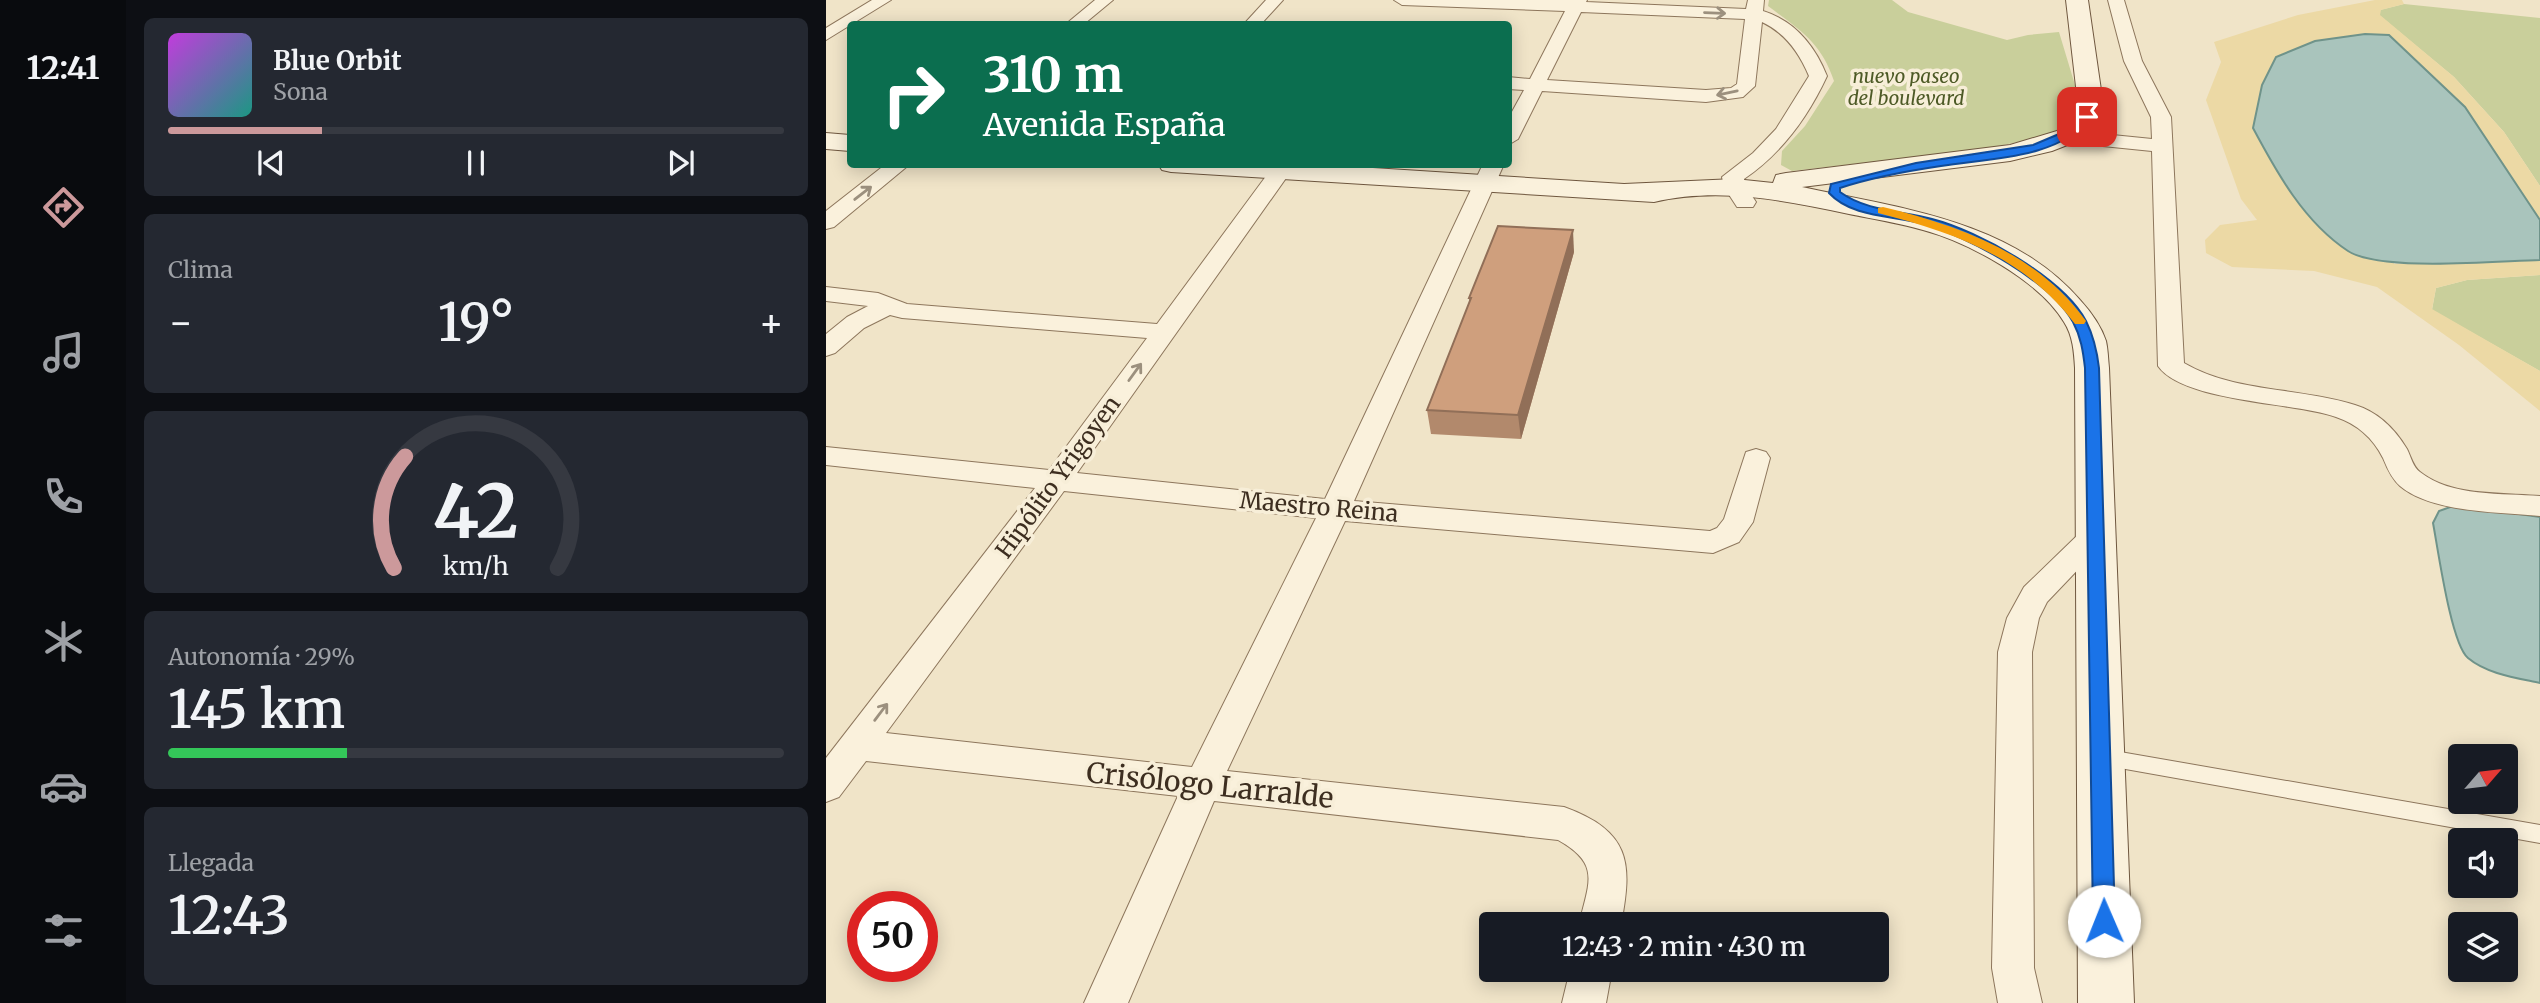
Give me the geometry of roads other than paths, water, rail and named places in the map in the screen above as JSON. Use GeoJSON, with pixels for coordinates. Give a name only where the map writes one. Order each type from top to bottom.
{"type":"FeatureCollection","features":[{"type":"Feature","properties":{"kind":"main road"},"geometry":{"type":"LineString","coordinates":[[1817,196],[1916,167],[2036,148],[2070,132],[2087,117],[2091,100],[2079,36],[2077,0]]}},
{"type":"Feature","properties":{"kind":"main road"},"geometry":{"type":"LineString","coordinates":[[826,141],[847,143]]}},
{"type":"Feature","properties":{"kind":"main road"},"geometry":{"type":"LineString","coordinates":[[1817,196],[1916,167]]}},
{"type":"Feature","properties":{"kind":"main road"},"geometry":{"type":"LineString","coordinates":[[1283,168],[1489,174],[1629,191],[1817,196],[1932,223],[1980,241],[2059,294],[2079,320],[2089,341],[2092,368],[2106,1003]]}},
{"type":"Feature","properties":{"kind":"street"},"geometry":{"type":"LineString","coordinates":[[857,21],[883,0]]}},
{"type":"Feature","properties":{"kind":"street"},"geometry":{"type":"LineString","coordinates":[[1078,21],[1105,0]]}},
{"type":"Feature","properties":{"kind":"street"},"geometry":{"type":"LineString","coordinates":[[1255,21],[1275,0]]}},
{"type":"Feature","properties":{"kind":"street"},"geometry":{"type":"LineString","coordinates":[[1400,8],[1411,0],[1755,7],[1772,18],[1802,46],[1812,60],[1818,76],[1802,109],[1763,157],[1733,177],[1740,194]]}},
{"type":"Feature","properties":{"kind":"street"},"geometry":{"type":"LineString","coordinates":[[2116,0],[2124,37],[2140,82],[2161,117],[2171,366],[2184,376],[2203,384],[2301,400],[2366,419],[2379,429],[2390,444],[2408,477],[2442,494],[2540,506]]}},
{"type":"Feature","properties":{"kind":"street"},"geometry":{"type":"LineString","coordinates":[[1512,132],[1577,4]]}},
{"type":"Feature","properties":{"kind":"street"},"geometry":{"type":"LineString","coordinates":[[1512,83],[1706,96],[1735,93],[1746,86],[1755,7]]}},
{"type":"Feature","properties":{"kind":"street"},"geometry":{"type":"LineString","coordinates":[[830,43],[847,29]]}},
{"type":"Feature","properties":{"kind":"street"},"geometry":{"type":"LineString","coordinates":[[2070,132],[2161,142]]}},
{"type":"Feature","properties":{"kind":"street"},"geometry":{"type":"LineString","coordinates":[[1763,157],[1762,166],[1765,171],[1817,196]]}},
{"type":"Feature","properties":{"kind":"street"},"geometry":{"type":"LineString","coordinates":[[826,222],[895,168]]}},
{"type":"Feature","properties":{"kind":"street","name":"Hipólito Yrigoyen"},"geometry":{"type":"LineString","coordinates":[[826,786],[1056,480],[1283,168]]}},
{"type":"Feature","properties":{"kind":"street"},"geometry":{"type":"LineString","coordinates":[[1106,1003],[1202,784],[1335,510],[1489,174]]}},
{"type":"Feature","properties":{"kind":"street"},"geometry":{"type":"LineString","coordinates":[[826,294],[878,300],[902,311],[1164,332]]}},
{"type":"Feature","properties":{"kind":"street"},"geometry":{"type":"LineString","coordinates":[[826,348],[849,325],[865,315],[891,306]]}},
{"type":"Feature","properties":{"kind":"street","name":"Maestro Reina"},"geometry":{"type":"LineString","coordinates":[[826,456],[1335,510],[1713,542],[1728,535],[1738,522],[1756,458]]}},
{"type":"Feature","properties":{"kind":"street"},"geometry":{"type":"LineString","coordinates":[[2020,1003],[2013,968],[2015,652],[2023,618],[2035,595],[2095,536]]}},
{"type":"Feature","properties":{"kind":"street","name":"Crisólogo Larralde"},"geometry":{"type":"LineString","coordinates":[[856,745],[1564,824],[1592,838],[1608,860],[1608,884],[1602,912]]}},
{"type":"Feature","properties":{"kind":"street"},"geometry":{"type":"LineString","coordinates":[[1584,1003],[1588,982]]}},
{"type":"Feature","properties":{"kind":"lane"},"geometry":{"type":"LineString","coordinates":[[2101,757],[2540,834]]}},
{"type":"Feature","properties":{"kind":"water"},"geometry":{"type":"Polygon","coordinates":[[[2365,34],[2389,35],[2465,107],[2540,220],[2540,260],[2440,264],[2364,257],[2348,251],[2332,239],[2293,196],[2253,128],[2262,85],[2276,57],[2315,41],[2365,34]]]}},
{"type":"Feature","properties":{"kind":"water"},"geometry":{"type":"Polygon","coordinates":[[[2456,505],[2540,517],[2540,683],[2484,668],[2468,658],[2462,649],[2451,616],[2433,523],[2439,511],[2456,505]]]}},
{"type":"Feature","properties":{"kind":"park label","name":"nuevo paseo del boulevard"},"geometry":{"type":"Point","coordinates":[1906,87]}}]}
